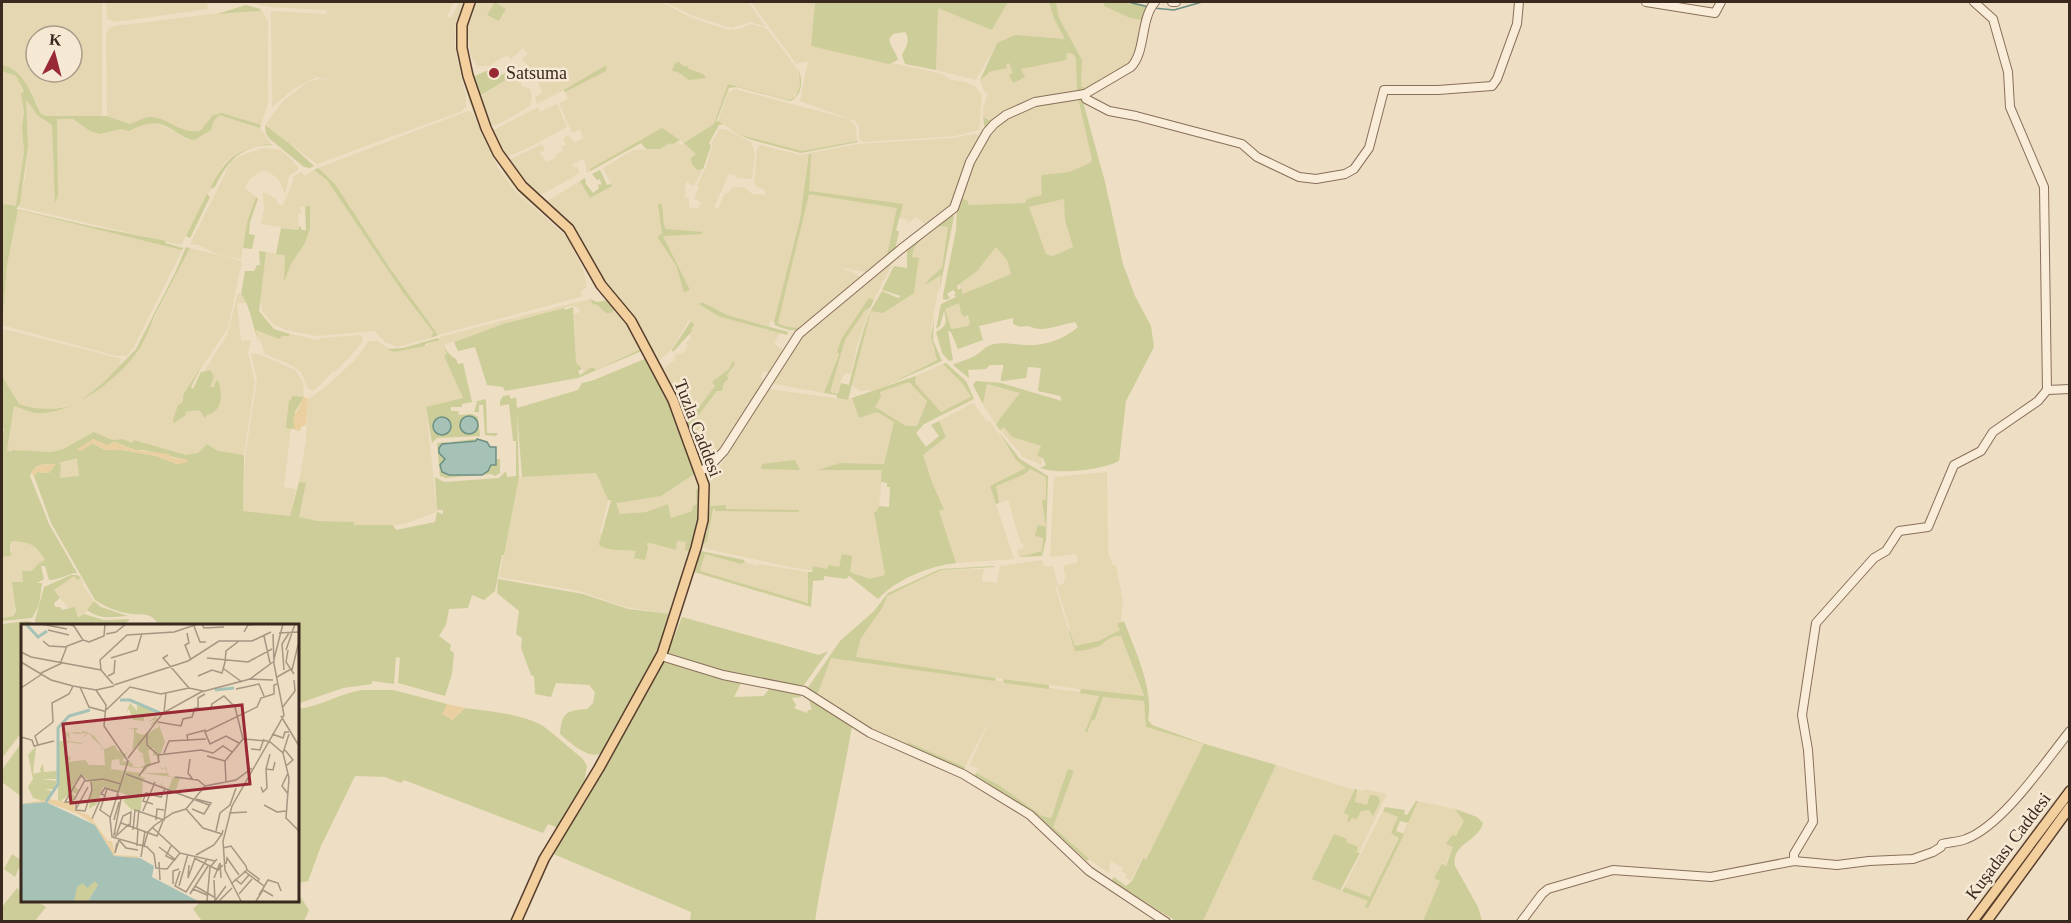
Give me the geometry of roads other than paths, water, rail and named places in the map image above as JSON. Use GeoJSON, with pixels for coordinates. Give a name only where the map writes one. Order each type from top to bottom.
{"type":"FeatureCollection","features":[{"type":"Feature","properties":{"kind":"main road","name":"Tuzla Caddesi"},"geometry":{"type":"LineString","coordinates":[[470,2],[462,25],[462,48],[468,76],[486,128],[498,153],[522,186],[569,229],[601,285],[631,321],[673,400],[704,485],[703,520],[661,657],[599,768],[544,859],[516,921]]}},
{"type":"Feature","properties":{"kind":"main road","name":"Kuşadası Caddesi"},"geometry":{"type":"LineString","coordinates":[[1972,921],[2070,790]]}},
{"type":"Feature","properties":{"kind":"main road","name":"Kuşadası Caddesi"},"geometry":{"type":"LineString","coordinates":[[1986,921],[2070,807]]}},
{"type":"Feature","properties":{"kind":"street"},"geometry":{"type":"LineString","coordinates":[[700,471],[709,467],[724,451],[799,334],[954,208],[970,162],[994,124],[1006,115],[1035,102],[1085,94],[1135,63],[1149,11],[1155,2]]}},
{"type":"Feature","properties":{"kind":"street"},"geometry":{"type":"LineString","coordinates":[[1085,94],[1086,99],[1109,111],[1242,144],[1257,157],[1299,177],[1316,179],[1345,174],[1354,169],[1369,148],[1384,90],[1460,89],[1492,86],[1497,79],[1517,24],[1519,2]]}},
{"type":"Feature","properties":{"kind":"street"},"geometry":{"type":"LineString","coordinates":[[1647,2],[1715,13],[1721,2]]}},
{"type":"Feature","properties":{"kind":"street"},"geometry":{"type":"LineString","coordinates":[[1794,861],[1794,855],[1813,822],[1808,750],[1802,715],[1816,623],[1874,558],[1886,552],[1899,531],[1928,527],[1954,465],[1981,451],[1993,432],[2038,401],[2047,390],[2044,187],[2010,107],[2008,72],[1993,19],[1974,2]]}},
{"type":"Feature","properties":{"kind":"street"},"geometry":{"type":"LineString","coordinates":[[2047,390],[2070,389]]}},
{"type":"Feature","properties":{"kind":"street"},"geometry":{"type":"LineString","coordinates":[[661,657],[723,675],[804,691],[870,733],[963,774],[1030,815],[1089,871],[1166,921]]}},
{"type":"Feature","properties":{"kind":"street"},"geometry":{"type":"LineString","coordinates":[[1521,921],[1548,889],[1613,870],[1712,877],[1794,861],[1837,865],[1913,859],[1933,852],[1941,847],[1942,843],[1966,839],[1986,827],[2008,807],[2070,731]]}},
{"type":"Feature","properties":{"kind":"waterway"},"geometry":{"type":"LineString","coordinates":[[1128,2],[1149,7]]}},
{"type":"Feature","properties":{"kind":"waterway"},"geometry":{"type":"LineString","coordinates":[[1153,8],[1174,10],[1202,2]]}},
{"type":"Feature","properties":{"kind":"place","name":"Satsuma"},"geometry":{"type":"Point","coordinates":[494,73]}}]}
